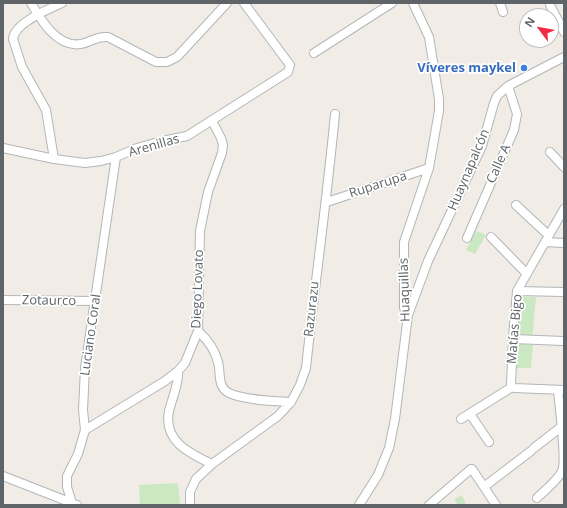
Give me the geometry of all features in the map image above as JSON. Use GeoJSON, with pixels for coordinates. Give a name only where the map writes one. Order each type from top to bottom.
{"type":"FeatureCollection","features":[{"type":"Feature","properties":{"kind":"street"},"geometry":{"type":"LineString","coordinates":[[31,3],[37,14],[50,31],[60,39],[70,43],[81,44],[100,37],[108,37],[156,62],[167,62],[177,57],[227,3]]}},
{"type":"Feature","properties":{"kind":"street"},"geometry":{"type":"LineString","coordinates":[[54,159],[46,110],[22,67],[13,39],[13,34],[37,14],[62,3]]}},
{"type":"Feature","properties":{"kind":"street","name":"Arenillas"},"geometry":{"type":"LineString","coordinates":[[3,148],[54,159],[85,163],[101,161],[116,158],[137,148],[187,136],[212,121],[288,72],[290,65],[244,3]]}},
{"type":"Feature","properties":{"kind":"street"},"geometry":{"type":"LineString","coordinates":[[314,53],[392,3]]}},
{"type":"Feature","properties":{"kind":"street","name":"Huaquillas"},"geometry":{"type":"LineString","coordinates":[[359,505],[378,475],[389,448],[395,419],[408,315],[404,308],[404,242],[429,168],[439,111],[439,99],[429,37],[413,3]]}},
{"type":"Feature","properties":{"kind":"street"},"geometry":{"type":"LineString","coordinates":[[500,3],[503,12]]}},
{"type":"Feature","properties":{"kind":"street"},"geometry":{"type":"LineString","coordinates":[[550,5],[564,32]]}},
{"type":"Feature","properties":{"kind":"street","name":"Huaynapalcón"},"geometry":{"type":"LineString","coordinates":[[408,315],[428,261],[482,146],[497,96],[508,86],[564,57]]}},
{"type":"Feature","properties":{"kind":"street","name":"Calle A"},"geometry":{"type":"LineString","coordinates":[[466,238],[514,130],[516,114],[508,86]]}},
{"type":"Feature","properties":{"kind":"street","name":"Razurazu"},"geometry":{"type":"LineString","coordinates":[[190,505],[190,492],[196,479],[212,464],[278,416],[290,402],[300,385],[306,368],[319,247],[327,202],[335,114]]}},
{"type":"Feature","properties":{"kind":"street","name":"Diego Lovato"},"geometry":{"type":"LineString","coordinates":[[85,430],[166,381],[185,363],[198,331],[200,231],[208,192],[222,153],[223,145],[212,121]]}},
{"type":"Feature","properties":{"kind":"street"},"geometry":{"type":"LineString","coordinates":[[550,152],[564,168]]}},
{"type":"Feature","properties":{"kind":"street","name":"Luciano Coral"},"geometry":{"type":"LineString","coordinates":[[74,504],[67,487],[67,476],[78,454],[85,430],[82,410],[85,368],[116,158]]}},
{"type":"Feature","properties":{"kind":"street","name":"Ruparupa"},"geometry":{"type":"LineString","coordinates":[[327,202],[429,168]]}},
{"type":"Feature","properties":{"kind":"street"},"geometry":{"type":"LineString","coordinates":[[516,205],[545,232],[547,238],[564,243]]}},
{"type":"Feature","properties":{"kind":"street","name":"Matías Bigo"},"geometry":{"type":"LineString","coordinates":[[513,387],[513,339],[517,291],[564,209]]}},
{"type":"Feature","properties":{"kind":"street"},"geometry":{"type":"LineString","coordinates":[[491,237],[527,274]]}},
{"type":"Feature","properties":{"kind":"street"},"geometry":{"type":"LineString","coordinates":[[517,291],[564,292]]}},
{"type":"Feature","properties":{"kind":"street","name":"Zotaurco"},"geometry":{"type":"LineString","coordinates":[[3,300],[95,301]]}},
{"type":"Feature","properties":{"kind":"street"},"geometry":{"type":"LineString","coordinates":[[198,331],[205,337],[212,348],[218,363],[221,385],[228,392],[237,396],[290,402]]}},
{"type":"Feature","properties":{"kind":"street"},"geometry":{"type":"LineString","coordinates":[[513,339],[564,341]]}},
{"type":"Feature","properties":{"kind":"street"},"geometry":{"type":"LineString","coordinates":[[178,371],[178,379],[169,412],[168,424],[170,433],[185,449],[212,464]]}},
{"type":"Feature","properties":{"kind":"street"},"geometry":{"type":"LineString","coordinates":[[461,419],[513,387],[561,390],[564,464],[562,470],[537,498]]}},
{"type":"Feature","properties":{"kind":"street"},"geometry":{"type":"LineString","coordinates":[[470,414],[489,442]]}},
{"type":"Feature","properties":{"kind":"street"},"geometry":{"type":"LineString","coordinates":[[485,486],[562,426]]}},
{"type":"Feature","properties":{"kind":"street"},"geometry":{"type":"LineString","coordinates":[[429,505],[469,469],[472,470],[485,486],[496,505]]}},
{"type":"Feature","properties":{"kind":"street"},"geometry":{"type":"LineString","coordinates":[[3,476],[74,504]]}},
{"type":"Feature","properties":{"kind":"green space"},"geometry":{"type":"Polygon","coordinates":[[[476,231],[486,235],[475,254],[466,250],[476,231]]]}},
{"type":"Feature","properties":{"kind":"green space"},"geometry":{"type":"Polygon","coordinates":[[[517,297],[536,297],[532,340],[513,337],[517,297]]]}},
{"type":"Feature","properties":{"kind":"green space"},"geometry":{"type":"Polygon","coordinates":[[[520,344],[533,345],[531,368],[515,368],[516,347],[520,344]]]}},
{"type":"Feature","properties":{"kind":"green space"},"geometry":{"type":"Polygon","coordinates":[[[178,483],[180,505],[140,505],[139,485],[178,483]]]}},
{"type":"Feature","properties":{"kind":"green space"},"geometry":{"type":"Polygon","coordinates":[[[461,495],[466,503],[463,505],[458,505],[454,500],[461,495]]]}},
{"type":"Feature","properties":{"kind":"place","name":"Víveres maykel"},"geometry":{"type":"Point","coordinates":[524,68]}}]}
